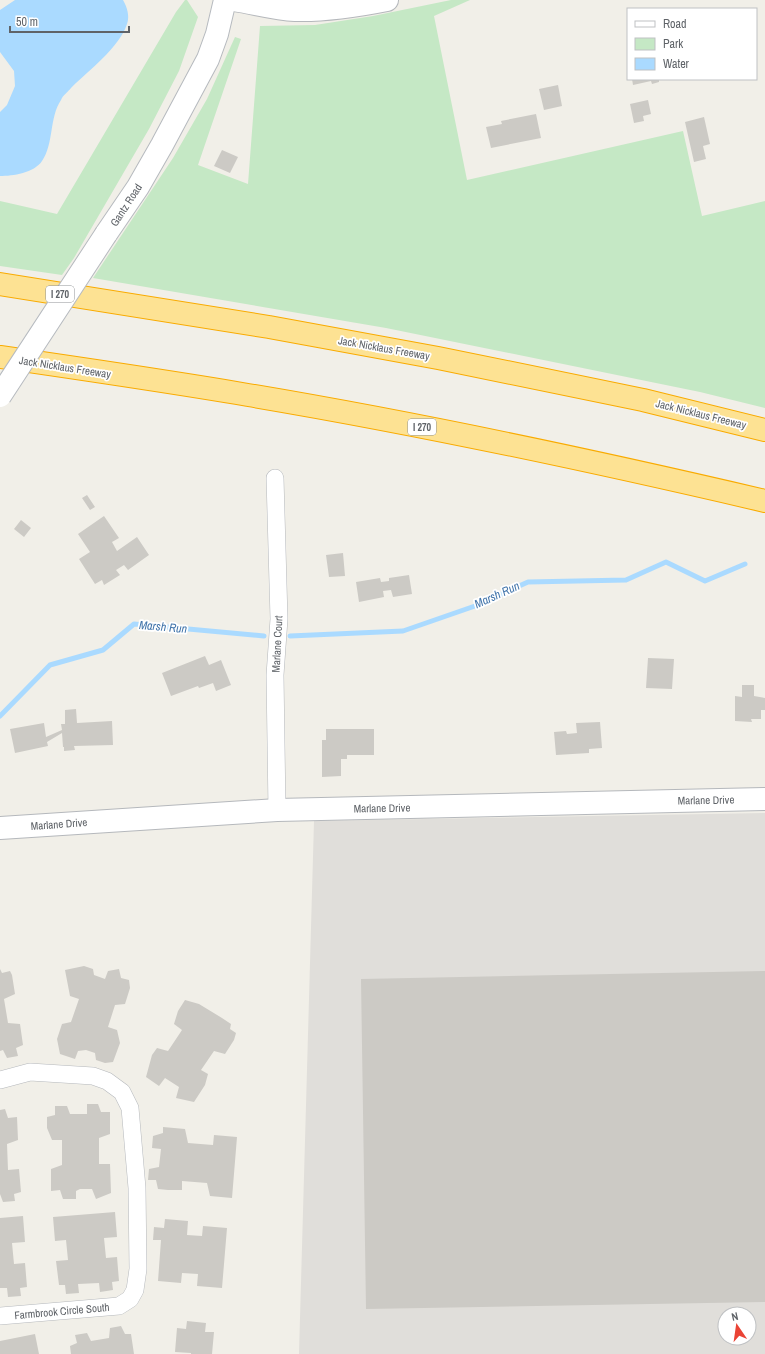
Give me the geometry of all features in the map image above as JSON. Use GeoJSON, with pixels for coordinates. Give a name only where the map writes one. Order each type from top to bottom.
{"type":"FeatureCollection","features":[{"type":"Feature","properties":{"kind":"highway","name":"Jack Nicklaus Freeway"},"geometry":{"type":"LineString","coordinates":[[0,284],[268,327],[438,358],[644,400],[765,430]]}},
{"type":"Feature","properties":{"kind":"highway","name":"Jack Nicklaus Freeway"},"geometry":{"type":"LineString","coordinates":[[0,357],[248,395],[420,427],[627,468],[765,501]]}},
{"type":"Feature","properties":{"kind":"street","name":"Gantz Road"},"geometry":{"type":"LineString","coordinates":[[0,396],[138,187],[162,145],[208,59],[217,34],[226,0]]}},
{"type":"Feature","properties":{"kind":"street"},"geometry":{"type":"LineString","coordinates":[[234,0],[294,10],[348,7],[387,0]]}},
{"type":"Feature","properties":{"kind":"street","name":"Marlane Court"},"geometry":{"type":"LineString","coordinates":[[275,478],[279,619],[275,675],[277,810]]}},
{"type":"Feature","properties":{"kind":"street","name":"Marlane Drive"},"geometry":{"type":"LineString","coordinates":[[0,828],[277,810],[765,799]]}},
{"type":"Feature","properties":{"kind":"street","name":"Farmbrook Circle South"},"geometry":{"type":"LineString","coordinates":[[0,1080],[30,1072],[93,1076],[107,1081],[122,1092],[130,1108],[137,1188],[138,1269],[135,1290],[130,1299],[119,1306],[0,1316]]}},
{"type":"Feature","properties":{"kind":"shaded area"},"geometry":{"type":"Polygon","coordinates":[[[765,813],[765,1354],[299,1354],[314,821],[765,813]]]}},
{"type":"Feature","properties":{"kind":"green space"},"geometry":{"type":"Polygon","coordinates":[[[185,0],[187,0],[198,17],[179,71],[149,129],[74,258],[62,275],[0,266],[0,201],[57,214],[176,12],[185,0]]]}},
{"type":"Feature","properties":{"kind":"green space"},"geometry":{"type":"Polygon","coordinates":[[[451,0],[470,0],[434,16],[467,180],[683,131],[702,216],[765,201],[765,408],[700,392],[386,328],[93,278],[173,158],[207,99],[235,37],[241,39],[198,165],[248,184],[260,26],[315,25],[373,16],[451,0]]]}},
{"type":"Feature","properties":{"kind":"water"},"geometry":{"type":"Polygon","coordinates":[[[15,0],[123,0],[127,9],[128,18],[123,33],[111,50],[62,98],[57,107],[48,147],[42,161],[29,171],[0,176],[0,112],[7,105],[15,86],[14,71],[0,52],[0,10],[15,0]]]}},
{"type":"Feature","properties":{"kind":"building"},"geometry":{"type":"Polygon","coordinates":[[[632,80],[659,80],[659,82],[652,84],[651,81],[633,85],[632,80]]]}},
{"type":"Feature","properties":{"kind":"building"},"geometry":{"type":"Polygon","coordinates":[[[558,85],[562,106],[544,110],[539,89],[558,85]]]}},
{"type":"Feature","properties":{"kind":"building"},"geometry":{"type":"Polygon","coordinates":[[[648,100],[651,114],[643,116],[644,121],[634,123],[630,104],[648,100]]]}},
{"type":"Feature","properties":{"kind":"building"},"geometry":{"type":"Polygon","coordinates":[[[536,114],[541,138],[491,148],[486,127],[502,124],[501,121],[536,114]]]}},
{"type":"Feature","properties":{"kind":"building"},"geometry":{"type":"Polygon","coordinates":[[[704,117],[710,144],[703,146],[706,159],[694,162],[685,122],[704,117]]]}},
{"type":"Feature","properties":{"kind":"building"},"geometry":{"type":"Polygon","coordinates":[[[222,150],[238,157],[230,173],[214,166],[222,150]]]}},
{"type":"Feature","properties":{"kind":"building"},"geometry":{"type":"Polygon","coordinates":[[[87,495],[95,507],[90,510],[82,498],[87,495]]]}},
{"type":"Feature","properties":{"kind":"building"},"geometry":{"type":"Polygon","coordinates":[[[104,516],[119,538],[112,542],[117,551],[137,537],[149,555],[128,570],[124,565],[116,570],[120,575],[104,585],[102,580],[95,584],[79,559],[90,552],[78,534],[104,516]]]}},
{"type":"Feature","properties":{"kind":"building"},"geometry":{"type":"Polygon","coordinates":[[[21,520],[31,528],[24,537],[14,529],[21,520]]]}},
{"type":"Feature","properties":{"kind":"building"},"geometry":{"type":"Polygon","coordinates":[[[343,553],[345,576],[329,577],[326,555],[343,553]]]}},
{"type":"Feature","properties":{"kind":"building"},"geometry":{"type":"Polygon","coordinates":[[[409,575],[412,594],[393,597],[391,590],[383,591],[384,597],[359,602],[356,582],[380,578],[381,582],[389,581],[389,578],[409,575]]]}},
{"type":"Feature","properties":{"kind":"building"},"geometry":{"type":"Polygon","coordinates":[[[205,656],[209,665],[221,660],[231,685],[216,691],[213,683],[199,688],[198,686],[171,696],[162,673],[205,656]]]}},
{"type":"Feature","properties":{"kind":"building"},"geometry":{"type":"Polygon","coordinates":[[[648,658],[674,659],[672,689],[646,688],[648,658]]]}},
{"type":"Feature","properties":{"kind":"building"},"geometry":{"type":"Polygon","coordinates":[[[742,685],[754,685],[754,696],[765,698],[765,710],[761,710],[761,719],[751,719],[752,722],[735,721],[735,696],[742,697],[742,685]]]}},
{"type":"Feature","properties":{"kind":"building"},"geometry":{"type":"Polygon","coordinates":[[[76,709],[77,723],[112,721],[113,745],[74,746],[75,750],[64,751],[62,733],[47,742],[48,746],[15,753],[10,729],[44,723],[46,737],[62,730],[61,724],[65,724],[65,710],[76,709]]]}},
{"type":"Feature","properties":{"kind":"building"},"geometry":{"type":"Polygon","coordinates":[[[600,722],[602,748],[589,749],[589,753],[556,755],[554,732],[566,731],[567,734],[577,733],[576,723],[600,722]]]}},
{"type":"Feature","properties":{"kind":"building"},"geometry":{"type":"Polygon","coordinates":[[[326,729],[374,729],[374,755],[347,755],[347,759],[341,759],[341,776],[322,777],[322,740],[326,740],[326,729]]]}},
{"type":"Feature","properties":{"kind":"building"},"geometry":{"type":"Polygon","coordinates":[[[84,966],[93,969],[94,975],[105,979],[108,971],[119,969],[121,978],[129,980],[130,988],[125,1004],[115,1005],[108,1027],[117,1030],[120,1043],[113,1062],[105,1063],[96,1060],[95,1053],[86,1050],[78,1051],[75,1059],[60,1054],[57,1039],[62,1024],[71,1022],[79,999],[70,996],[65,970],[84,966]]]}},
{"type":"Feature","properties":{"kind":"building"},"geometry":{"type":"Polygon","coordinates":[[[0,969],[2,973],[10,971],[12,975],[15,994],[4,999],[8,1023],[20,1024],[23,1045],[16,1048],[18,1056],[7,1058],[3,1050],[0,1051],[0,969]]]}},
{"type":"Feature","properties":{"kind":"building"},"geometry":{"type":"Polygon","coordinates":[[[765,971],[765,1302],[366,1309],[361,979],[765,971]]]}},
{"type":"Feature","properties":{"kind":"building"},"geometry":{"type":"Polygon","coordinates":[[[185,1000],[199,1004],[222,1018],[231,1024],[230,1029],[236,1033],[234,1040],[225,1054],[214,1051],[201,1070],[208,1074],[205,1085],[194,1102],[176,1098],[179,1087],[165,1078],[159,1086],[146,1077],[152,1055],[157,1048],[168,1051],[182,1030],[174,1024],[178,1011],[185,1000]]]}},
{"type":"Feature","properties":{"kind":"building"},"geometry":{"type":"Polygon","coordinates":[[[87,1104],[98,1104],[101,1112],[110,1112],[110,1134],[99,1138],[99,1164],[110,1164],[111,1193],[96,1199],[92,1189],[80,1189],[76,1191],[76,1199],[63,1199],[60,1190],[51,1191],[51,1169],[62,1165],[62,1140],[52,1140],[47,1128],[47,1117],[55,1115],[55,1106],[67,1106],[70,1114],[87,1114],[87,1104]]]}},
{"type":"Feature","properties":{"kind":"building"},"geometry":{"type":"Polygon","coordinates":[[[5,1109],[8,1118],[17,1117],[18,1140],[7,1144],[8,1170],[19,1169],[21,1192],[14,1194],[15,1201],[3,1202],[0,1194],[0,1110],[5,1109]]]}},
{"type":"Feature","properties":{"kind":"building"},"geometry":{"type":"Polygon","coordinates":[[[163,1127],[185,1129],[188,1143],[213,1145],[214,1135],[237,1137],[232,1198],[210,1196],[207,1183],[182,1181],[182,1190],[168,1190],[158,1189],[156,1180],[148,1180],[149,1169],[159,1167],[161,1149],[152,1148],[153,1136],[163,1133],[163,1127]]]}},
{"type":"Feature","properties":{"kind":"building"},"geometry":{"type":"Polygon","coordinates":[[[115,1212],[117,1237],[104,1238],[106,1258],[117,1257],[119,1281],[112,1282],[113,1290],[100,1292],[99,1283],[78,1284],[79,1293],[66,1294],[65,1285],[59,1285],[56,1261],[68,1260],[66,1240],[55,1241],[53,1217],[115,1212]]]}},
{"type":"Feature","properties":{"kind":"building"},"geometry":{"type":"Polygon","coordinates":[[[23,1216],[25,1242],[12,1243],[14,1264],[25,1263],[27,1287],[20,1288],[21,1296],[8,1297],[7,1288],[0,1288],[0,1218],[23,1216]]]}},
{"type":"Feature","properties":{"kind":"building"},"geometry":{"type":"Polygon","coordinates":[[[165,1219],[188,1221],[187,1235],[202,1236],[203,1226],[227,1228],[222,1288],[197,1286],[198,1274],[182,1273],[181,1283],[158,1281],[161,1240],[153,1240],[154,1227],[164,1228],[165,1219]]]}},
{"type":"Feature","properties":{"kind":"building"},"geometry":{"type":"Polygon","coordinates":[[[187,1321],[206,1323],[205,1332],[214,1332],[212,1354],[175,1352],[177,1328],[186,1329],[187,1321]]]}},
{"type":"Feature","properties":{"kind":"building"},"geometry":{"type":"Polygon","coordinates":[[[121,1326],[125,1334],[131,1334],[134,1354],[71,1354],[70,1346],[77,1343],[75,1335],[87,1333],[91,1341],[109,1338],[110,1328],[121,1326]]]}},
{"type":"Feature","properties":{"kind":"building"},"geometry":{"type":"Polygon","coordinates":[[[35,1334],[39,1354],[0,1354],[0,1341],[35,1334]]]}},
{"type":"Feature","properties":{"kind":"waterway","name":"Marsh Run"},"geometry":{"type":"LineString","coordinates":[[290,636],[403,631],[475,606],[528,582],[626,580],[666,562],[705,581],[745,564]]}},
{"type":"Feature","properties":{"kind":"waterway","name":"Marsh Run"},"geometry":{"type":"LineString","coordinates":[[0,716],[50,665],[103,650],[134,624],[264,636]]}}]}
